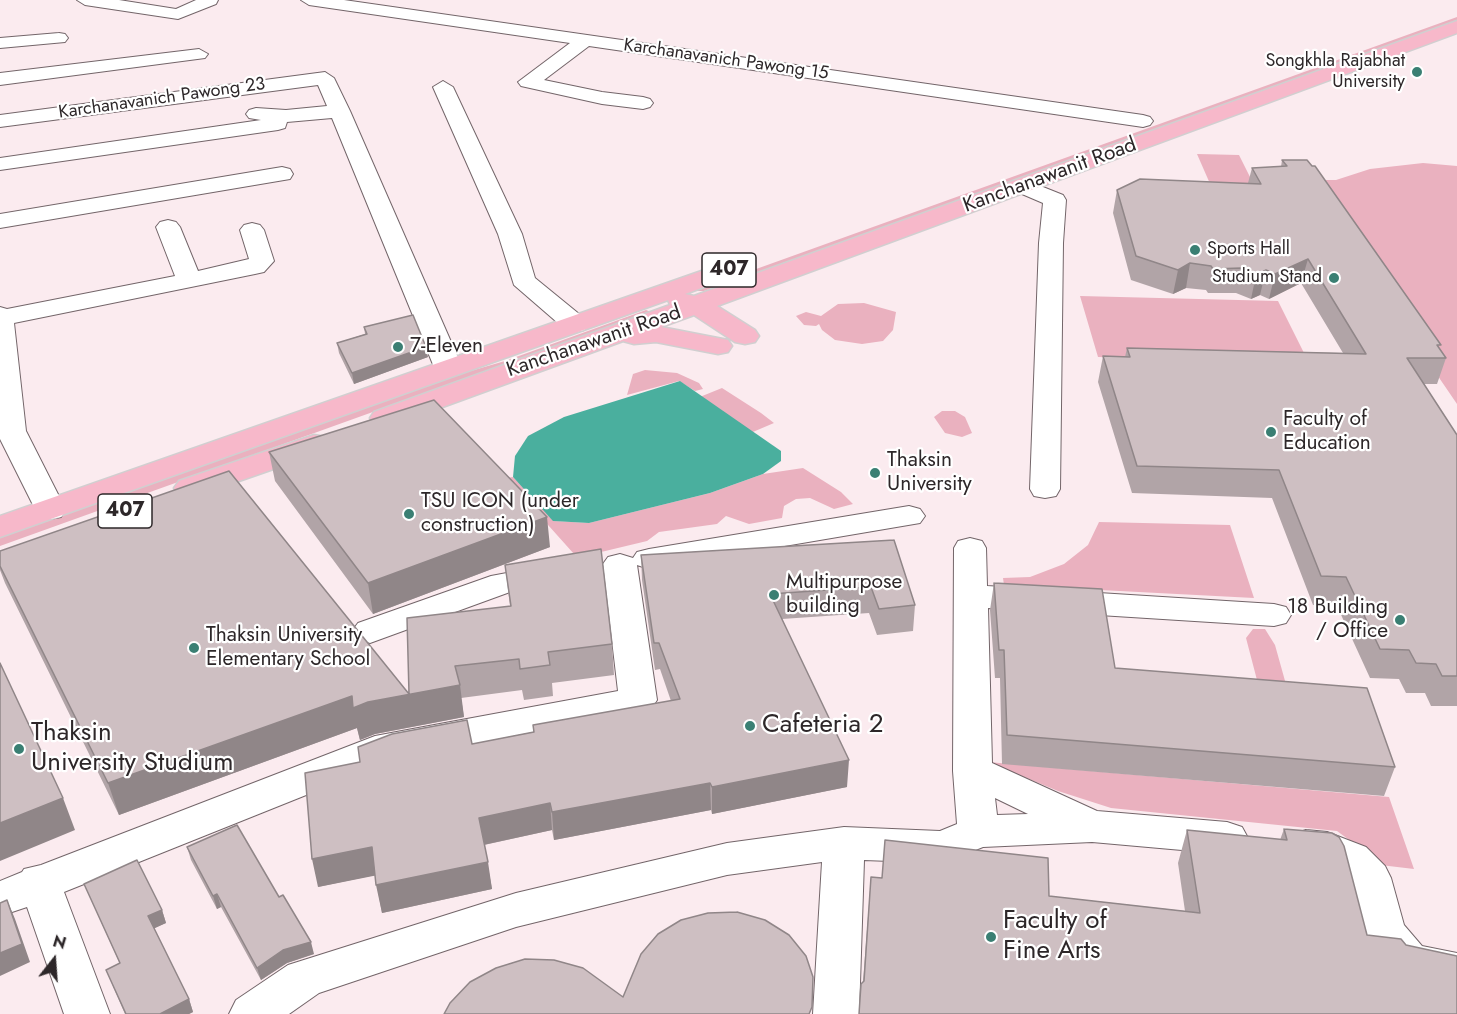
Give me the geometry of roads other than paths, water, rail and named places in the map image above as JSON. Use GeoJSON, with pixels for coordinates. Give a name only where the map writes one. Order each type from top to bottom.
{"type":"FeatureCollection","features":[{"type":"Feature","properties":{"kind":"main road","name":"Kanchanawanit Road"},"geometry":{"type":"LineString","coordinates":[[0,555],[250,467],[576,335],[631,304],[682,301],[1143,121],[1457,12]]}},
{"type":"Feature","properties":{"kind":"main road","name":"Kanchanawanit Road"},"geometry":{"type":"LineString","coordinates":[[0,527],[448,367],[576,335],[789,270],[1457,27]]}},
{"type":"Feature","properties":{"kind":"main road"},"geometry":{"type":"LineString","coordinates":[[682,301],[745,336],[738,318],[749,297],[789,270]]}},
{"type":"Feature","properties":{"kind":"main road"},"geometry":{"type":"LineString","coordinates":[[576,335],[649,334],[718,346],[682,301]]}},
{"type":"Feature","properties":{"kind":"street"},"geometry":{"type":"LineString","coordinates":[[85,0],[178,14],[210,0]]}},
{"type":"Feature","properties":{"kind":"street","name":"Karchanavanich Pawong 15"},"geometry":{"type":"LineString","coordinates":[[309,0],[1143,121]]}},
{"type":"Feature","properties":{"kind":"street"},"geometry":{"type":"LineString","coordinates":[[0,43],[59,38]]}},
{"type":"Feature","properties":{"kind":"street"},"geometry":{"type":"LineString","coordinates":[[586,40],[528,82],[591,96],[643,103]]}},
{"type":"Feature","properties":{"kind":"street"},"geometry":{"type":"LineString","coordinates":[[0,79],[199,54]]}},
{"type":"Feature","properties":{"kind":"street","name":"Karchanavanich Pawong 23"},"geometry":{"type":"LineString","coordinates":[[0,121],[325,78],[340,111]]}},
{"type":"Feature","properties":{"kind":"street"},"geometry":{"type":"LineString","coordinates":[[443,87],[510,234],[523,278],[527,285],[576,335]]}},
{"type":"Feature","properties":{"kind":"street"},"geometry":{"type":"LineString","coordinates":[[249,107],[257,114],[268,116],[340,111],[448,367]]}},
{"type":"Feature","properties":{"kind":"street"},"geometry":{"type":"LineString","coordinates":[[0,164],[278,124]]}},
{"type":"Feature","properties":{"kind":"street"},"geometry":{"type":"LineString","coordinates":[[0,221],[282,174]]}},
{"type":"Feature","properties":{"kind":"street"},"geometry":{"type":"LineString","coordinates":[[1023,186],[1055,200],[1051,243],[1045,489]]}},
{"type":"Feature","properties":{"kind":"street"},"geometry":{"type":"LineString","coordinates":[[168,227],[189,279]]}},
{"type":"Feature","properties":{"kind":"street"},"geometry":{"type":"LineString","coordinates":[[50,510],[11,431],[0,316],[255,267],[262,263],[252,230]]}},
{"type":"Feature","properties":{"kind":"street"},"geometry":{"type":"LineString","coordinates":[[370,631],[503,583],[909,516]]}},
{"type":"Feature","properties":{"kind":"street"},"geometry":{"type":"LineString","coordinates":[[970,548],[973,771],[978,832]]}},
{"type":"Feature","properties":{"kind":"street"},"geometry":{"type":"LineString","coordinates":[[0,898],[389,746],[638,700],[596,568]]}},
{"type":"Feature","properties":{"kind":"street"},"geometry":{"type":"LineString","coordinates":[[970,596],[1274,615]]}},
{"type":"Feature","properties":{"kind":"street"},"geometry":{"type":"LineString","coordinates":[[973,771],[1042,800],[1092,826]]}},
{"type":"Feature","properties":{"kind":"street"},"geometry":{"type":"LineString","coordinates":[[252,1014],[304,979],[516,910],[727,859],[844,843],[943,847],[978,832],[1092,826],[1327,848],[1351,859],[1370,878],[1384,933],[1409,962],[1457,972]]}},
{"type":"Feature","properties":{"kind":"street"},"geometry":{"type":"LineString","coordinates":[[836,1014],[844,843]]}},
{"type":"Feature","properties":{"kind":"street"},"geometry":{"type":"LineString","coordinates":[[39,881],[87,1014]]}},
{"type":"Feature","properties":{"kind":"place","name":"Songkhla Rajabhat University"},"geometry":{"type":"Point","coordinates":[1417,72]}},
{"type":"Feature","properties":{"kind":"place","name":"Sports Hall"},"geometry":{"type":"Point","coordinates":[1195,250]}},
{"type":"Feature","properties":{"kind":"place","name":"Studium Stand"},"geometry":{"type":"Point","coordinates":[1334,278]}},
{"type":"Feature","properties":{"kind":"place","name":"7-Eleven"},"geometry":{"type":"Point","coordinates":[398,347]}},
{"type":"Feature","properties":{"kind":"place","name":"Faculty of Education"},"geometry":{"type":"Point","coordinates":[1271,432]}},
{"type":"Feature","properties":{"kind":"place","name":"Thaksin University"},"geometry":{"type":"Point","coordinates":[875,473]}},
{"type":"Feature","properties":{"kind":"place","name":"TSU ICON (under construction)"},"geometry":{"type":"Point","coordinates":[409,514]}},
{"type":"Feature","properties":{"kind":"place","name":"Multipurpose building"},"geometry":{"type":"Point","coordinates":[774,595]}},
{"type":"Feature","properties":{"kind":"place","name":"18 Building / Office"},"geometry":{"type":"Point","coordinates":[1400,620]}},
{"type":"Feature","properties":{"kind":"place","name":"Thaksin University Elementary School"},"geometry":{"type":"Point","coordinates":[194,648]}},
{"type":"Feature","properties":{"kind":"place","name":"Cafeteria 2"},"geometry":{"type":"Point","coordinates":[750,726]}},
{"type":"Feature","properties":{"kind":"place","name":"Thaksin University Studium"},"geometry":{"type":"Point","coordinates":[19,749]}},
{"type":"Feature","properties":{"kind":"place","name":"Faculty of Fine Arts"},"geometry":{"type":"Point","coordinates":[991,937]}}]}
